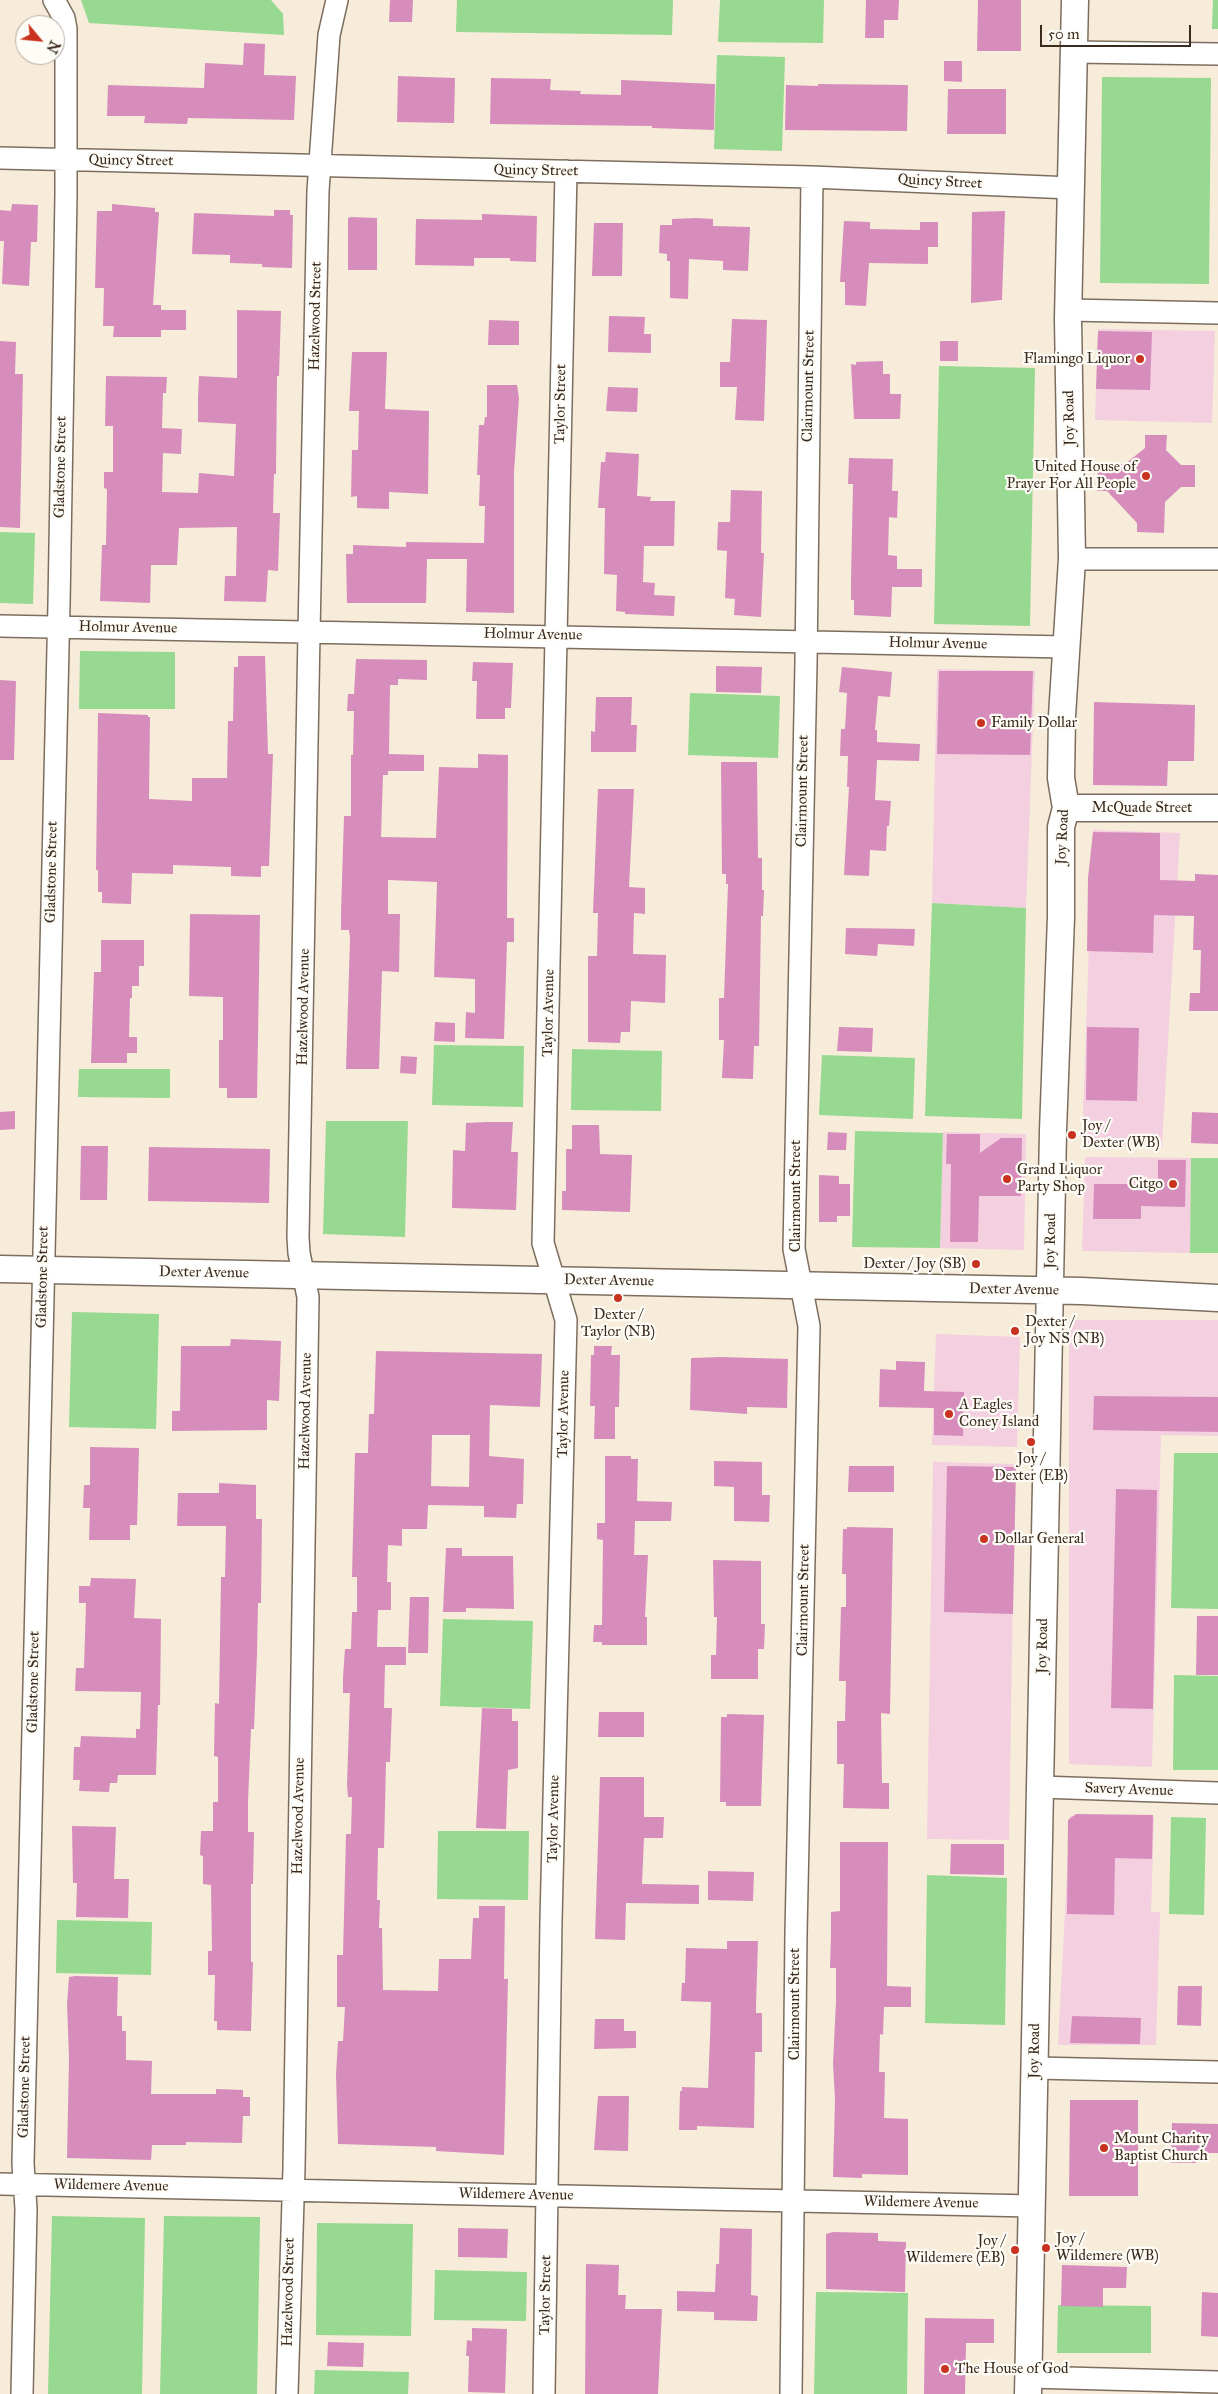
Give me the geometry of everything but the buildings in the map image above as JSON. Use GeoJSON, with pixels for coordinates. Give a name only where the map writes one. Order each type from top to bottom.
{"type":"FeatureCollection","features":[{"type":"Feature","properties":{"kind":"street","name":"Gladstone Street"},"geometry":{"type":"LineString","coordinates":[[22,2394],[26,2209],[24,2184],[58,627],[66,30],[64,18],[54,0]]}},
{"type":"Feature","properties":{"kind":"street","name":"Hazelwood Street"},"geometry":{"type":"LineString","coordinates":[[309,633],[321,165],[329,35],[337,0]]}},
{"type":"Feature","properties":{"kind":"street","name":"Joy Road"},"geometry":{"type":"LineString","coordinates":[[1028,2385],[1053,1130],[1061,917],[1061,827],[1066,808],[1061,778],[1066,647],[1072,559],[1068,310],[1074,0]]}},
{"type":"Feature","properties":{"kind":"street"},"geometry":{"type":"LineString","coordinates":[[1074,52],[1218,54]]}},
{"type":"Feature","properties":{"kind":"street","name":"Quincy Street"},"geometry":{"type":"LineString","coordinates":[[0,158],[812,177],[1071,188]]}},
{"type":"Feature","properties":{"kind":"street","name":"Taylor Street"},"geometry":{"type":"LineString","coordinates":[[556,636],[566,171]]}},
{"type":"Feature","properties":{"kind":"street","name":"Clairmount Street"},"geometry":{"type":"LineString","coordinates":[[791,2394],[796,1933],[809,1326],[794,1249],[806,642],[812,177]]}},
{"type":"Feature","properties":{"kind":"street"},"geometry":{"type":"LineString","coordinates":[[1068,310],[1218,312]]}},
{"type":"Feature","properties":{"kind":"street"},"geometry":{"type":"LineString","coordinates":[[1072,559],[1218,559]]}},
{"type":"Feature","properties":{"kind":"street","name":"Holmur Avenue"},"geometry":{"type":"LineString","coordinates":[[0,626],[1066,647]]}},
{"type":"Feature","properties":{"kind":"street","name":"Hazelwood Avenue"},"geometry":{"type":"LineString","coordinates":[[292,2190],[308,1297],[298,1237],[309,633]]}},
{"type":"Feature","properties":{"kind":"street","name":"Taylor Avenue"},"geometry":{"type":"LineString","coordinates":[[547,2196],[566,1320],[543,1243],[556,636]]}},
{"type":"Feature","properties":{"kind":"street","name":"McQuade Street"},"geometry":{"type":"LineString","coordinates":[[1066,808],[1218,808]]}},
{"type":"Feature","properties":{"kind":"street","name":"Dexter Avenue"},"geometry":{"type":"LineString","coordinates":[[0,1270],[1050,1290],[1218,1298]]}},
{"type":"Feature","properties":{"kind":"street","name":"Savery Avenue"},"geometry":{"type":"LineString","coordinates":[[1040,1788],[1218,1793]]}},
{"type":"Feature","properties":{"kind":"street"},"geometry":{"type":"LineString","coordinates":[[1035,2068],[1218,2072]]}},
{"type":"Feature","properties":{"kind":"street","name":"Wildemere Avenue"},"geometry":{"type":"LineString","coordinates":[[0,2184],[1032,2206]]}},
{"type":"Feature","properties":{"kind":"street","name":"Hazelwood Street"},"geometry":{"type":"LineString","coordinates":[[287,2394],[292,2190]]}},
{"type":"Feature","properties":{"kind":"street","name":"Taylor Street"},"geometry":{"type":"LineString","coordinates":[[544,2394],[547,2196]]}},
{"type":"Feature","properties":{"kind":"street"},"geometry":{"type":"LineString","coordinates":[[1028,2385],[1218,2382]]}},
{"type":"Feature","properties":{"kind":"shaded area"},"geometry":{"type":"Polygon","coordinates":[[[1098,329],[1215,331],[1212,423],[1095,420],[1098,329]]]}},
{"type":"Feature","properties":{"kind":"shaded area"},"geometry":{"type":"Polygon","coordinates":[[[937,669],[1035,671],[1026,908],[932,903],[937,669]]]}},
{"type":"Feature","properties":{"kind":"shaded area"},"geometry":{"type":"Polygon","coordinates":[[[1093,830],[1180,833],[1162,1146],[1082,1145],[1093,830]]]}},
{"type":"Feature","properties":{"kind":"shaded area"},"geometry":{"type":"Polygon","coordinates":[[[943,1132],[1026,1134],[1024,1250],[940,1248],[943,1132]]]}},
{"type":"Feature","properties":{"kind":"shaded area"},"geometry":{"type":"Polygon","coordinates":[[[1085,1157],[1191,1158],[1190,1253],[1082,1251],[1085,1157]]]}},
{"type":"Feature","properties":{"kind":"shaded area"},"geometry":{"type":"Polygon","coordinates":[[[1069,1320],[1218,1320],[1218,1436],[1161,1435],[1152,1767],[1069,1764],[1069,1320]]]}},
{"type":"Feature","properties":{"kind":"shaded area"},"geometry":{"type":"Polygon","coordinates":[[[936,1334],[1020,1337],[1017,1447],[932,1445],[936,1334]]]}},
{"type":"Feature","properties":{"kind":"shaded area"},"geometry":{"type":"Polygon","coordinates":[[[933,1462],[1015,1464],[1009,1840],[927,1839],[933,1462]]]}},
{"type":"Feature","properties":{"kind":"shaded area"},"geometry":{"type":"Polygon","coordinates":[[[1070,1816],[1154,1818],[1151,1912],[1160,1912],[1156,2045],[1058,2045],[1070,1816]]]}},
{"type":"Feature","properties":{"kind":"green space"},"geometry":{"type":"Polygon","coordinates":[[[81,0],[271,0],[283,14],[284,35],[89,23],[81,0]]]}},
{"type":"Feature","properties":{"kind":"green space"},"geometry":{"type":"Polygon","coordinates":[[[457,0],[673,0],[672,35],[456,32],[457,0]]]}},
{"type":"Feature","properties":{"kind":"green space"},"geometry":{"type":"Polygon","coordinates":[[[720,0],[824,0],[823,43],[718,42],[720,0]]]}},
{"type":"Feature","properties":{"kind":"green space"},"geometry":{"type":"Polygon","coordinates":[[[1213,0],[1218,0],[1218,29],[1212,29],[1213,0]]]}},
{"type":"Feature","properties":{"kind":"green space"},"geometry":{"type":"Polygon","coordinates":[[[717,55],[785,57],[782,151],[714,149],[717,55]]]}},
{"type":"Feature","properties":{"kind":"green space"},"geometry":{"type":"Polygon","coordinates":[[[1102,77],[1211,78],[1209,284],[1100,283],[1102,77]]]}},
{"type":"Feature","properties":{"kind":"green space"},"geometry":{"type":"Polygon","coordinates":[[[939,366],[1035,368],[1030,626],[934,624],[939,366]]]}},
{"type":"Feature","properties":{"kind":"green space"},"geometry":{"type":"Polygon","coordinates":[[[0,532],[35,533],[33,604],[0,603],[0,532]]]}},
{"type":"Feature","properties":{"kind":"green space"},"geometry":{"type":"Polygon","coordinates":[[[80,651],[175,652],[175,709],[79,709],[80,651]]]}},
{"type":"Feature","properties":{"kind":"green space"},"geometry":{"type":"Polygon","coordinates":[[[690,693],[780,696],[778,758],[688,755],[690,693]]]}},
{"type":"Feature","properties":{"kind":"green space"},"geometry":{"type":"Polygon","coordinates":[[[932,903],[1026,908],[1022,1119],[925,1116],[932,903]]]}},
{"type":"Feature","properties":{"kind":"green space"},"geometry":{"type":"Polygon","coordinates":[[[434,1045],[524,1046],[523,1107],[432,1105],[434,1045]]]}},
{"type":"Feature","properties":{"kind":"green space"},"geometry":{"type":"Polygon","coordinates":[[[572,1049],[662,1051],[661,1111],[571,1110],[572,1049]]]}},
{"type":"Feature","properties":{"kind":"green space"},"geometry":{"type":"Polygon","coordinates":[[[822,1055],[915,1058],[913,1119],[819,1115],[822,1055]]]}},
{"type":"Feature","properties":{"kind":"green space"},"geometry":{"type":"Polygon","coordinates":[[[79,1069],[170,1069],[170,1098],[78,1097],[79,1069]]]}},
{"type":"Feature","properties":{"kind":"green space"},"geometry":{"type":"Polygon","coordinates":[[[326,1121],[408,1121],[405,1237],[323,1234],[326,1121]]]}},
{"type":"Feature","properties":{"kind":"green space"},"geometry":{"type":"Polygon","coordinates":[[[855,1131],[943,1133],[940,1248],[852,1247],[855,1131]]]}},
{"type":"Feature","properties":{"kind":"green space"},"geometry":{"type":"Polygon","coordinates":[[[1191,1158],[1218,1158],[1218,1253],[1190,1253],[1191,1158]]]}},
{"type":"Feature","properties":{"kind":"green space"},"geometry":{"type":"Polygon","coordinates":[[[72,1312],[159,1314],[156,1429],[69,1427],[72,1312]]]}},
{"type":"Feature","properties":{"kind":"green space"},"geometry":{"type":"Polygon","coordinates":[[[1174,1453],[1218,1453],[1218,1609],[1171,1608],[1174,1453]]]}},
{"type":"Feature","properties":{"kind":"green space"},"geometry":{"type":"Polygon","coordinates":[[[443,1619],[533,1621],[530,1709],[440,1706],[443,1619]]]}},
{"type":"Feature","properties":{"kind":"green space"},"geometry":{"type":"Polygon","coordinates":[[[1174,1675],[1218,1676],[1218,1770],[1173,1770],[1174,1675]]]}},
{"type":"Feature","properties":{"kind":"green space"},"geometry":{"type":"Polygon","coordinates":[[[1171,1817],[1206,1818],[1204,1915],[1169,1914],[1171,1817]]]}},
{"type":"Feature","properties":{"kind":"green space"},"geometry":{"type":"Polygon","coordinates":[[[438,1831],[529,1831],[528,1900],[437,1899],[438,1831]]]}},
{"type":"Feature","properties":{"kind":"green space"},"geometry":{"type":"Polygon","coordinates":[[[927,1875],[1007,1878],[1005,2025],[925,2023],[927,1875]]]}},
{"type":"Feature","properties":{"kind":"green space"},"geometry":{"type":"Polygon","coordinates":[[[57,1920],[152,1922],[151,1975],[56,1973],[57,1920]]]}},
{"type":"Feature","properties":{"kind":"green space"},"geometry":{"type":"Polygon","coordinates":[[[52,2216],[145,2218],[142,2394],[48,2394],[52,2216]]]}},
{"type":"Feature","properties":{"kind":"green space"},"geometry":{"type":"Polygon","coordinates":[[[164,2216],[260,2217],[257,2394],[160,2394],[164,2216]]]}},
{"type":"Feature","properties":{"kind":"green space"},"geometry":{"type":"Polygon","coordinates":[[[317,2223],[413,2224],[411,2336],[316,2335],[317,2223]]]}},
{"type":"Feature","properties":{"kind":"green space"},"geometry":{"type":"Polygon","coordinates":[[[435,2270],[527,2272],[526,2321],[434,2320],[435,2270]]]}},
{"type":"Feature","properties":{"kind":"green space"},"geometry":{"type":"Polygon","coordinates":[[[816,2292],[908,2293],[907,2394],[814,2394],[816,2292]]]}},
{"type":"Feature","properties":{"kind":"green space"},"geometry":{"type":"Polygon","coordinates":[[[1058,2305],[1151,2306],[1151,2353],[1057,2353],[1058,2305]]]}},
{"type":"Feature","properties":{"kind":"green space"},"geometry":{"type":"Polygon","coordinates":[[[315,2370],[409,2372],[408,2394],[314,2394],[315,2370]]]}},
{"type":"Feature","properties":{"kind":"place","name":"Flamingo Liquor"},"geometry":{"type":"Point","coordinates":[1140,359]}},
{"type":"Feature","properties":{"kind":"place","name":"United House of Prayer For All People"},"geometry":{"type":"Point","coordinates":[1146,476]}},
{"type":"Feature","properties":{"kind":"place","name":"Family Dollar"},"geometry":{"type":"Point","coordinates":[981,723]}},
{"type":"Feature","properties":{"kind":"place","name":"Joy / Dexter (WB)"},"geometry":{"type":"Point","coordinates":[1072,1135]}},
{"type":"Feature","properties":{"kind":"place","name":"Grand Liquor Party Shop"},"geometry":{"type":"Point","coordinates":[1007,1179]}},
{"type":"Feature","properties":{"kind":"place","name":"Citgo"},"geometry":{"type":"Point","coordinates":[1173,1184]}},
{"type":"Feature","properties":{"kind":"place","name":"Dexter / Joy (SB)"},"geometry":{"type":"Point","coordinates":[976,1264]}},
{"type":"Feature","properties":{"kind":"place","name":"Dexter / Taylor (NB)"},"geometry":{"type":"Point","coordinates":[618,1298]}},
{"type":"Feature","properties":{"kind":"place","name":"Dexter / Joy NS (NB)"},"geometry":{"type":"Point","coordinates":[1015,1331]}},
{"type":"Feature","properties":{"kind":"place","name":"A Eagles Coney Island"},"geometry":{"type":"Point","coordinates":[949,1414]}},
{"type":"Feature","properties":{"kind":"place","name":"Joy / Dexter (EB)"},"geometry":{"type":"Point","coordinates":[1031,1442]}},
{"type":"Feature","properties":{"kind":"place","name":"Dollar General"},"geometry":{"type":"Point","coordinates":[984,1539]}},
{"type":"Feature","properties":{"kind":"place","name":"Mount Charity Baptist Church"},"geometry":{"type":"Point","coordinates":[1104,2148]}},
{"type":"Feature","properties":{"kind":"place","name":"Joy / Wildemere (WB)"},"geometry":{"type":"Point","coordinates":[1046,2248]}},
{"type":"Feature","properties":{"kind":"place","name":"Joy / Wildemere (EB)"},"geometry":{"type":"Point","coordinates":[1015,2250]}},
{"type":"Feature","properties":{"kind":"place","name":"The House of God"},"geometry":{"type":"Point","coordinates":[945,2369]}}]}
